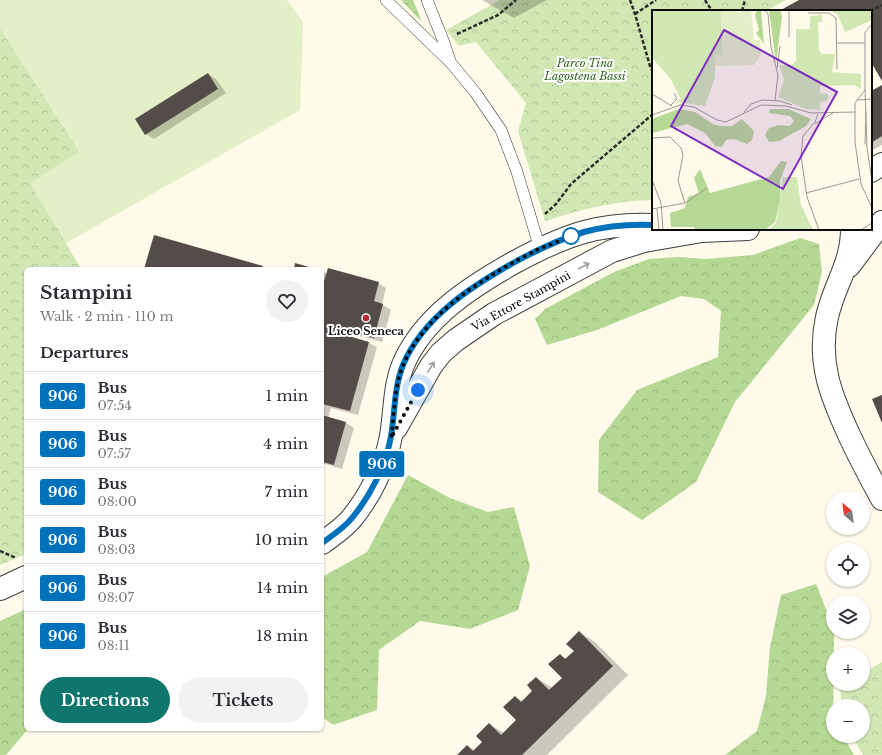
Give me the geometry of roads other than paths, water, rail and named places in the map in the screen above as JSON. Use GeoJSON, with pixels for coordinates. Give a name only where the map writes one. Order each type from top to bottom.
{"type":"FeatureCollection","features":[{"type":"Feature","properties":{"kind":"street"},"geometry":{"type":"LineString","coordinates":[[872,170],[882,164]]}},
{"type":"Feature","properties":{"kind":"street"},"geometry":{"type":"LineString","coordinates":[[844,273],[882,222]]}},
{"type":"Feature","properties":{"kind":"street","name":"Via Ettore Stampini"},"geometry":{"type":"LineString","coordinates":[[391,438],[400,374],[408,355],[428,326],[459,297],[484,279],[540,249],[571,236],[595,229],[625,225],[652,224]]}},
{"type":"Feature","properties":{"kind":"street","name":"Via Ettore Stampini"},"geometry":{"type":"LineString","coordinates":[[324,541],[342,528],[352,518],[365,499],[377,476],[391,438],[436,360],[448,346],[473,327],[494,314],[612,251],[644,241],[696,230]]}},
{"type":"Feature","properties":{"kind":"street"},"geometry":{"type":"LineString","coordinates":[[852,230],[851,246],[844,273],[827,316],[823,348],[825,370],[836,408],[870,479],[882,500]]}},
{"type":"Feature","properties":{"kind":"street"},"geometry":{"type":"LineString","coordinates":[[0,589],[23,568]]}},
{"type":"Feature","properties":{"kind":"lane"},"geometry":{"type":"LineString","coordinates":[[386,0],[450,63],[475,92],[501,130],[517,172],[540,249]]}},
{"type":"Feature","properties":{"kind":"lane"},"geometry":{"type":"LineString","coordinates":[[427,0],[444,40],[450,63]]}},
{"type":"Feature","properties":{"kind":"place","name":"Liceo Seneca"},"geometry":{"type":"Point","coordinates":[366,318]}},
{"type":"Feature","properties":{"kind":"park label","name":"Parco Tina Lagostena Bassi"},"geometry":{"type":"Point","coordinates":[585,69]}}]}
